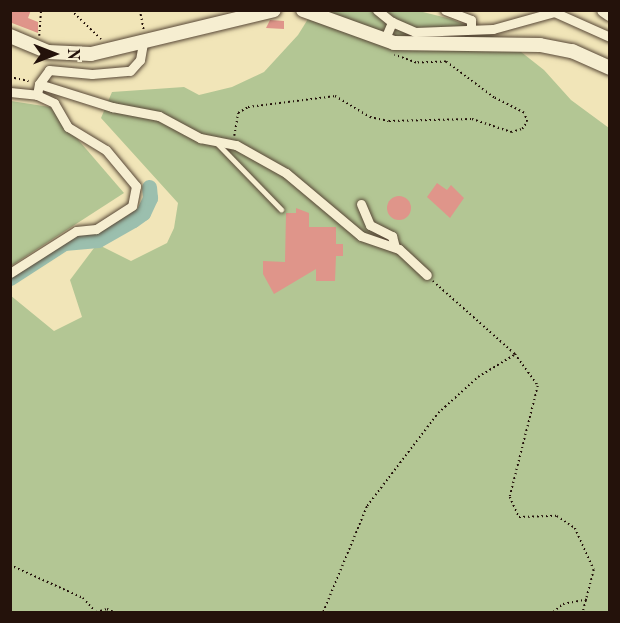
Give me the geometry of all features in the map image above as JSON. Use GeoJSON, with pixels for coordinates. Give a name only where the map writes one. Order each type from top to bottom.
{"type":"FeatureCollection","features":[{"type":"Feature","properties":{"kind":"street"},"geometry":{"type":"LineString","coordinates":[[10,36],[32,47],[67,54],[91,54],[143,37],[274,10]]}},
{"type":"Feature","properties":{"kind":"street"},"geometry":{"type":"LineString","coordinates":[[303,10],[384,41],[540,45],[573,51],[609,68]]}},
{"type":"Feature","properties":{"kind":"street"},"geometry":{"type":"LineString","coordinates":[[377,10],[392,22],[415,32],[471,28],[494,29],[555,12],[609,38]]}},
{"type":"Feature","properties":{"kind":"street"},"geometry":{"type":"LineString","coordinates":[[445,10],[471,20],[471,28]]}},
{"type":"Feature","properties":{"kind":"street"},"geometry":{"type":"LineString","coordinates":[[604,10],[609,14]]}},
{"type":"Feature","properties":{"kind":"street"},"geometry":{"type":"LineString","coordinates":[[384,41],[392,22]]}},
{"type":"Feature","properties":{"kind":"street"},"geometry":{"type":"LineString","coordinates":[[37,95],[39,84],[49,70],[82,74],[130,71],[140,60],[143,37]]}},
{"type":"Feature","properties":{"kind":"street"},"geometry":{"type":"LineString","coordinates":[[39,84],[112,107],[159,116],[200,138],[236,145],[286,173],[361,236],[395,247],[427,275]]}},
{"type":"Feature","properties":{"kind":"street"},"geometry":{"type":"LineString","coordinates":[[10,92],[37,95],[54,104],[68,127],[106,150],[136,186],[132,206],[96,229],[76,231],[10,273]]}},
{"type":"Feature","properties":{"kind":"street"},"geometry":{"type":"LineString","coordinates":[[361,204],[370,225],[392,236],[395,247]]}},
{"type":"Feature","properties":{"kind":"lane"},"geometry":{"type":"LineString","coordinates":[[214,140],[281,209]]}},
{"type":"Feature","properties":{"kind":"path"},"geometry":{"type":"LineString","coordinates":[[32,47],[39,38],[41,10]]}},
{"type":"Feature","properties":{"kind":"path"},"geometry":{"type":"LineString","coordinates":[[71,10],[96,31],[99,39],[108,40]]}},
{"type":"Feature","properties":{"kind":"path"},"geometry":{"type":"LineString","coordinates":[[140,10],[143,37]]}},
{"type":"Feature","properties":{"kind":"path"},"geometry":{"type":"LineString","coordinates":[[236,145],[232,130],[238,113],[248,107],[305,98],[336,96],[370,117],[389,122],[472,119],[511,132],[522,129],[528,122],[524,113],[494,98],[455,66],[440,61],[416,63],[396,56],[384,41]]}},
{"type":"Feature","properties":{"kind":"path"},"geometry":{"type":"LineString","coordinates":[[10,77],[39,84]]}},
{"type":"Feature","properties":{"kind":"path"},"geometry":{"type":"LineString","coordinates":[[427,275],[514,354],[538,386],[539,396],[527,423],[510,497],[519,517],[557,516],[575,528],[594,570],[589,599],[583,612]]}},
{"type":"Feature","properties":{"kind":"path"},"geometry":{"type":"LineString","coordinates":[[323,612],[367,506],[438,413],[478,377],[514,354]]}},
{"type":"Feature","properties":{"kind":"path"},"geometry":{"type":"LineString","coordinates":[[10,565],[83,598],[96,612],[107,609],[114,612]]}},
{"type":"Feature","properties":{"kind":"path"},"geometry":{"type":"LineString","coordinates":[[553,612],[564,604],[589,599]]}},
{"type":"Feature","properties":{"kind":"green space"},"geometry":{"type":"Polygon","coordinates":[[[313,11],[419,11],[451,19],[511,44],[544,70],[571,100],[609,128],[609,612],[11,612],[10,295],[54,331],[82,317],[70,280],[97,244],[131,261],[167,243],[174,228],[178,203],[101,118],[112,92],[184,87],[199,95],[232,87],[264,72],[298,35],[313,11]]]}},
{"type":"Feature","properties":{"kind":"green space"},"geometry":{"type":"Polygon","coordinates":[[[11,101],[50,107],[124,193],[11,266],[11,101]]]}},
{"type":"Feature","properties":{"kind":"building"},"geometry":{"type":"Polygon","coordinates":[[[10,10],[31,10],[28,18],[38,22],[38,33],[12,23],[10,10]]]}},
{"type":"Feature","properties":{"kind":"building"},"geometry":{"type":"Polygon","coordinates":[[[270,20],[284,21],[284,29],[266,28],[270,20]]]}},
{"type":"Feature","properties":{"kind":"building"},"geometry":{"type":"Polygon","coordinates":[[[437,183],[447,190],[451,185],[464,198],[450,218],[427,197],[437,183]]]}},
{"type":"Feature","properties":{"kind":"building"},"geometry":{"type":"Polygon","coordinates":[[[399,196],[407,200],[411,208],[407,216],[399,220],[391,216],[387,208],[391,200],[399,196]]]}},
{"type":"Feature","properties":{"kind":"building"},"geometry":{"type":"Polygon","coordinates":[[[296,208],[309,213],[309,227],[336,227],[336,244],[343,244],[343,256],[336,256],[335,281],[316,281],[316,269],[274,294],[263,274],[263,261],[285,262],[286,213],[296,213],[296,208]]]}},
{"type":"Feature","properties":{"kind":"waterway"},"geometry":{"type":"LineString","coordinates":[[10,278],[64,243],[98,240],[133,220],[143,213],[150,198],[149,187]]}}]}
